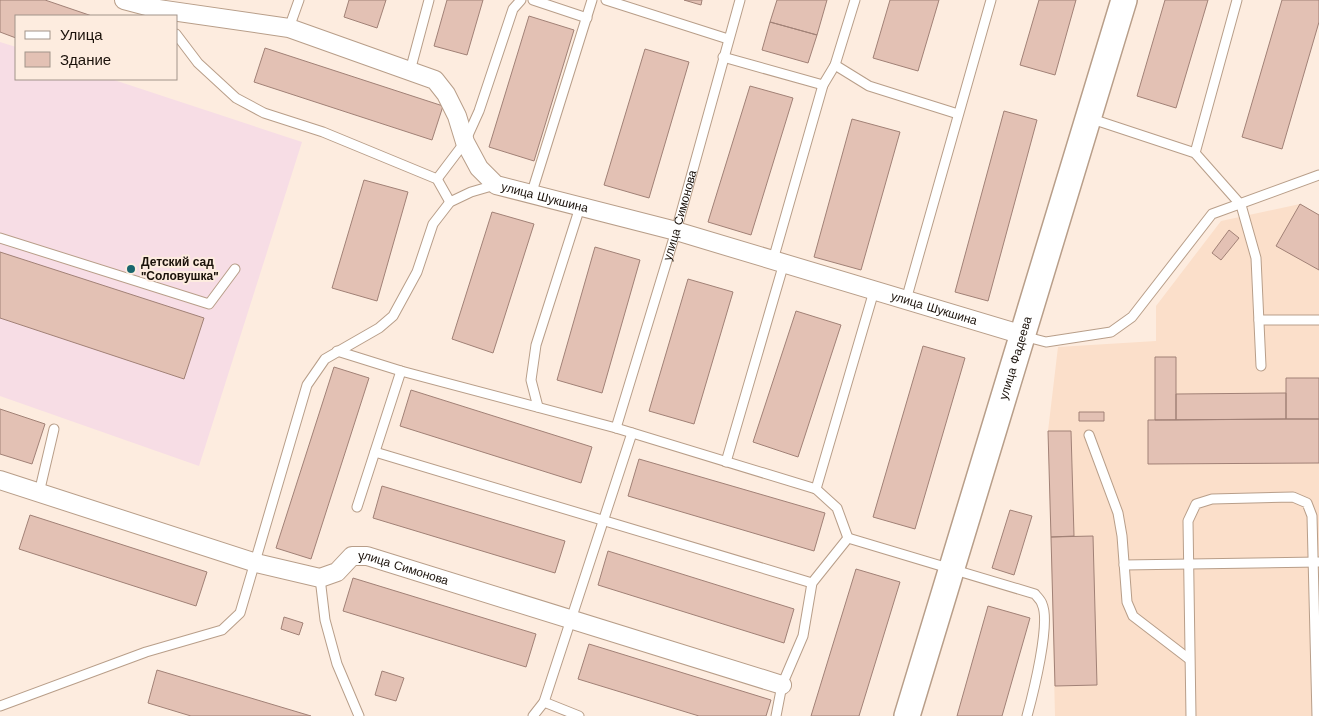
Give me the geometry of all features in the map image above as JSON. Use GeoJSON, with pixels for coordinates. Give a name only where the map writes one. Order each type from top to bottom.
{"type":"FeatureCollection","features":[{"type":"Feature","properties":{"kind":"street","name":"улица Шукшина"},"geometry":{"type":"LineString","coordinates":[[124,0],[161,13],[290,28],[435,80],[446,94],[457,116],[465,142],[479,168],[496,185],[676,231],[1023,336]]}},
{"type":"Feature","properties":{"kind":"street","name":"улица Фадеева"},"geometry":{"type":"LineString","coordinates":[[907,716],[1124,0]]}},
{"type":"Feature","properties":{"kind":"street"},"geometry":{"type":"LineString","coordinates":[[0,480],[256,563],[320,578]]}},
{"type":"Feature","properties":{"kind":"street","name":"улица Симонова"},"geometry":{"type":"LineString","coordinates":[[320,578],[337,572],[352,556],[367,556],[782,685]]}},
{"type":"Feature","properties":{"kind":"lane"},"geometry":{"type":"LineString","coordinates":[[290,28],[299,0]]}},
{"type":"Feature","properties":{"kind":"lane"},"geometry":{"type":"LineString","coordinates":[[410,71],[429,0]]}},
{"type":"Feature","properties":{"kind":"lane"},"geometry":{"type":"LineString","coordinates":[[437,179],[465,142],[479,111],[513,9],[521,0]]}},
{"type":"Feature","properties":{"kind":"lane"},"geometry":{"type":"LineString","coordinates":[[533,0],[587,18]]}},
{"type":"Feature","properties":{"kind":"lane"},"geometry":{"type":"LineString","coordinates":[[531,195],[592,0]]}},
{"type":"Feature","properties":{"kind":"lane"},"geometry":{"type":"LineString","coordinates":[[606,0],[728,40]]}},
{"type":"Feature","properties":{"kind":"lane","name":"улица Симонова"},"geometry":{"type":"LineString","coordinates":[[616,428],[676,231],[740,0]]}},
{"type":"Feature","properties":{"kind":"lane"},"geometry":{"type":"LineString","coordinates":[[726,462],[822,85],[835,65],[856,0]]}},
{"type":"Feature","properties":{"kind":"lane"},"geometry":{"type":"LineString","coordinates":[[906,300],[991,0]]}},
{"type":"Feature","properties":{"kind":"lane"},"geometry":{"type":"LineString","coordinates":[[1195,153],[1236,0]]}},
{"type":"Feature","properties":{"kind":"lane"},"geometry":{"type":"LineString","coordinates":[[178,37],[198,63],[236,98],[264,113],[323,132],[437,179],[450,202]]}},
{"type":"Feature","properties":{"kind":"lane"},"geometry":{"type":"LineString","coordinates":[[723,56],[822,85]]}},
{"type":"Feature","properties":{"kind":"lane"},"geometry":{"type":"LineString","coordinates":[[835,65],[869,86],[958,114]]}},
{"type":"Feature","properties":{"kind":"lane"},"geometry":{"type":"LineString","coordinates":[[1089,118],[1195,153],[1241,205],[1256,258],[1261,366]]}},
{"type":"Feature","properties":{"kind":"lane"},"geometry":{"type":"LineString","coordinates":[[1023,336],[1046,342],[1111,332],[1132,317],[1212,214],[1319,175]]}},
{"type":"Feature","properties":{"kind":"lane"},"geometry":{"type":"LineString","coordinates":[[0,706],[146,652],[222,630],[240,613],[307,385],[325,359],[378,328],[393,316],[417,272],[433,224],[450,202],[471,192],[496,185]]}},
{"type":"Feature","properties":{"kind":"lane"},"geometry":{"type":"LineString","coordinates":[[538,408],[531,380],[536,345],[580,207]]}},
{"type":"Feature","properties":{"kind":"lane"},"geometry":{"type":"LineString","coordinates":[[0,238],[209,304],[235,269]]}},
{"type":"Feature","properties":{"kind":"lane"},"geometry":{"type":"LineString","coordinates":[[816,489],[874,291]]}},
{"type":"Feature","properties":{"kind":"lane"},"geometry":{"type":"LineString","coordinates":[[1259,320],[1319,320]]}},
{"type":"Feature","properties":{"kind":"lane"},"geometry":{"type":"LineString","coordinates":[[337,351],[401,371],[616,428],[816,489],[837,508],[848,538]]}},
{"type":"Feature","properties":{"kind":"lane"},"geometry":{"type":"LineString","coordinates":[[358,506],[401,371]]}},
{"type":"Feature","properties":{"kind":"lane"},"geometry":{"type":"LineString","coordinates":[[38,493],[54,429]]}},
{"type":"Feature","properties":{"kind":"lane"},"geometry":{"type":"LineString","coordinates":[[533,716],[544,702],[632,433]]}},
{"type":"Feature","properties":{"kind":"lane"},"geometry":{"type":"LineString","coordinates":[[1089,435],[1118,514],[1127,602],[1133,616],[1189,659]]}},
{"type":"Feature","properties":{"kind":"lane"},"geometry":{"type":"LineString","coordinates":[[375,452],[604,519],[812,583]]}},
{"type":"Feature","properties":{"kind":"lane"},"geometry":{"type":"LineString","coordinates":[[1191,716],[1188,521],[1196,504],[1212,499],[1293,497],[1307,503],[1312,516],[1316,562],[1317,716]]}},
{"type":"Feature","properties":{"kind":"lane"},"geometry":{"type":"LineString","coordinates":[[848,538],[1035,594],[1043,605],[1043,635],[1039,670],[1027,716]]}},
{"type":"Feature","properties":{"kind":"lane"},"geometry":{"type":"LineString","coordinates":[[776,716],[782,685],[803,636],[812,583],[848,538]]}},
{"type":"Feature","properties":{"kind":"lane"},"geometry":{"type":"LineString","coordinates":[[1124,565],[1316,562]]}},
{"type":"Feature","properties":{"kind":"lane"},"geometry":{"type":"LineString","coordinates":[[320,578],[325,620],[337,664],[359,716]]}},
{"type":"Feature","properties":{"kind":"lane"},"geometry":{"type":"LineString","coordinates":[[544,702],[579,716]]}},
{"type":"Feature","properties":{"kind":"shaded area","name":"Детский сад \"Соловушка\""},"geometry":{"type":"Polygon","coordinates":[[[0,42],[15,47],[15,80],[114,80],[302,142],[199,466],[0,396],[0,42]]]}},
{"type":"Feature","properties":{"kind":"shaded area"},"geometry":{"type":"Polygon","coordinates":[[[1300,204],[1319,215],[1319,716],[1055,716],[1048,431],[1058,347],[1156,341],[1156,306],[1221,221],[1300,204]]]}},
{"type":"Feature","properties":{"kind":"building"},"geometry":{"type":"Polygon","coordinates":[[[0,0],[45,0],[89,15],[15,15],[15,38],[0,32],[0,0]]]}},
{"type":"Feature","properties":{"kind":"building"},"geometry":{"type":"Polygon","coordinates":[[[349,0],[386,0],[377,28],[344,17],[349,0]]]}},
{"type":"Feature","properties":{"kind":"building"},"geometry":{"type":"Polygon","coordinates":[[[447,0],[483,0],[467,55],[434,46],[447,0]]]}},
{"type":"Feature","properties":{"kind":"building"},"geometry":{"type":"Polygon","coordinates":[[[684,0],[702,0],[701,5],[684,0]]]}},
{"type":"Feature","properties":{"kind":"building"},"geometry":{"type":"Polygon","coordinates":[[[777,0],[827,0],[817,35],[770,22],[777,0]]]}},
{"type":"Feature","properties":{"kind":"building"},"geometry":{"type":"Polygon","coordinates":[[[890,0],[939,0],[918,71],[873,58],[890,0]]]}},
{"type":"Feature","properties":{"kind":"building"},"geometry":{"type":"Polygon","coordinates":[[[1039,0],[1076,0],[1055,75],[1020,65],[1039,0]]]}},
{"type":"Feature","properties":{"kind":"building"},"geometry":{"type":"Polygon","coordinates":[[[1165,0],[1208,0],[1176,108],[1137,96],[1165,0]]]}},
{"type":"Feature","properties":{"kind":"building"},"geometry":{"type":"Polygon","coordinates":[[[1282,0],[1319,0],[1319,22],[1282,149],[1242,137],[1282,0]]]}},
{"type":"Feature","properties":{"kind":"building"},"geometry":{"type":"Polygon","coordinates":[[[529,16],[574,30],[534,161],[489,147],[529,16]]]}},
{"type":"Feature","properties":{"kind":"building"},"geometry":{"type":"Polygon","coordinates":[[[770,22],[817,35],[808,63],[762,50],[770,22]]]}},
{"type":"Feature","properties":{"kind":"building"},"geometry":{"type":"Polygon","coordinates":[[[265,48],[443,106],[432,140],[254,82],[265,48]]]}},
{"type":"Feature","properties":{"kind":"building"},"geometry":{"type":"Polygon","coordinates":[[[645,49],[689,62],[649,198],[604,185],[645,49]]]}},
{"type":"Feature","properties":{"kind":"building"},"geometry":{"type":"Polygon","coordinates":[[[750,86],[793,98],[751,235],[708,222],[750,86]]]}},
{"type":"Feature","properties":{"kind":"building"},"geometry":{"type":"Polygon","coordinates":[[[1004,111],[1037,120],[988,301],[955,292],[1004,111]]]}},
{"type":"Feature","properties":{"kind":"building"},"geometry":{"type":"Polygon","coordinates":[[[852,119],[900,132],[861,270],[814,257],[852,119]]]}},
{"type":"Feature","properties":{"kind":"building"},"geometry":{"type":"Polygon","coordinates":[[[364,180],[408,192],[377,301],[332,288],[364,180]]]}},
{"type":"Feature","properties":{"kind":"building"},"geometry":{"type":"Polygon","coordinates":[[[1300,204],[1319,215],[1319,270],[1276,246],[1300,204]]]}},
{"type":"Feature","properties":{"kind":"building"},"geometry":{"type":"Polygon","coordinates":[[[492,212],[534,224],[493,353],[452,339],[492,212]]]}},
{"type":"Feature","properties":{"kind":"building"},"geometry":{"type":"Polygon","coordinates":[[[1229,230],[1239,238],[1221,260],[1212,253],[1229,230]]]}},
{"type":"Feature","properties":{"kind":"building"},"geometry":{"type":"Polygon","coordinates":[[[595,247],[640,260],[602,393],[557,380],[595,247]]]}},
{"type":"Feature","properties":{"kind":"building"},"geometry":{"type":"Polygon","coordinates":[[[0,252],[204,318],[184,379],[0,318],[0,252]]]}},
{"type":"Feature","properties":{"kind":"building"},"geometry":{"type":"Polygon","coordinates":[[[688,279],[733,292],[694,424],[649,411],[688,279]]]}},
{"type":"Feature","properties":{"kind":"building"},"geometry":{"type":"Polygon","coordinates":[[[796,311],[841,325],[798,457],[753,442],[796,311]]]}},
{"type":"Feature","properties":{"kind":"building"},"geometry":{"type":"Polygon","coordinates":[[[923,346],[965,358],[915,529],[873,517],[923,346]]]}},
{"type":"Feature","properties":{"kind":"building"},"geometry":{"type":"Polygon","coordinates":[[[1155,357],[1176,357],[1176,420],[1155,420],[1155,357]]]}},
{"type":"Feature","properties":{"kind":"building"},"geometry":{"type":"Polygon","coordinates":[[[334,367],[369,378],[311,559],[276,548],[334,367]]]}},
{"type":"Feature","properties":{"kind":"building"},"geometry":{"type":"Polygon","coordinates":[[[1286,378],[1319,378],[1319,419],[1286,419],[1286,378]]]}},
{"type":"Feature","properties":{"kind":"building"},"geometry":{"type":"Polygon","coordinates":[[[411,390],[592,447],[581,483],[400,426],[411,390]]]}},
{"type":"Feature","properties":{"kind":"building"},"geometry":{"type":"Polygon","coordinates":[[[1286,393],[1286,419],[1176,420],[1176,394],[1286,393]]]}},
{"type":"Feature","properties":{"kind":"building"},"geometry":{"type":"Polygon","coordinates":[[[0,409],[45,424],[32,464],[0,454],[0,409]]]}},
{"type":"Feature","properties":{"kind":"building"},"geometry":{"type":"Polygon","coordinates":[[[1079,412],[1104,412],[1104,421],[1079,421],[1079,412]]]}},
{"type":"Feature","properties":{"kind":"building"},"geometry":{"type":"Polygon","coordinates":[[[1319,419],[1319,463],[1148,464],[1148,420],[1319,419]]]}},
{"type":"Feature","properties":{"kind":"building"},"geometry":{"type":"Polygon","coordinates":[[[1048,431],[1071,431],[1074,536],[1051,537],[1048,431]]]}},
{"type":"Feature","properties":{"kind":"building"},"geometry":{"type":"Polygon","coordinates":[[[639,459],[825,513],[814,551],[628,496],[639,459]]]}},
{"type":"Feature","properties":{"kind":"building"},"geometry":{"type":"Polygon","coordinates":[[[382,486],[565,541],[555,573],[373,518],[382,486]]]}},
{"type":"Feature","properties":{"kind":"building"},"geometry":{"type":"Polygon","coordinates":[[[1010,510],[1032,516],[1014,575],[992,568],[1010,510]]]}},
{"type":"Feature","properties":{"kind":"building"},"geometry":{"type":"Polygon","coordinates":[[[30,515],[207,572],[196,606],[19,549],[30,515]]]}},
{"type":"Feature","properties":{"kind":"building"},"geometry":{"type":"Polygon","coordinates":[[[1093,536],[1097,685],[1055,686],[1051,537],[1093,536]]]}},
{"type":"Feature","properties":{"kind":"building"},"geometry":{"type":"Polygon","coordinates":[[[608,551],[794,609],[784,643],[598,585],[608,551]]]}},
{"type":"Feature","properties":{"kind":"building"},"geometry":{"type":"Polygon","coordinates":[[[856,569],[900,582],[859,716],[811,716],[856,569]]]}},
{"type":"Feature","properties":{"kind":"building"},"geometry":{"type":"Polygon","coordinates":[[[353,578],[536,634],[526,667],[343,611],[353,578]]]}},
{"type":"Feature","properties":{"kind":"building"},"geometry":{"type":"Polygon","coordinates":[[[988,606],[1030,618],[1002,716],[957,716],[988,606]]]}},
{"type":"Feature","properties":{"kind":"building"},"geometry":{"type":"Polygon","coordinates":[[[284,617],[303,623],[299,635],[281,629],[284,617]]]}},
{"type":"Feature","properties":{"kind":"building"},"geometry":{"type":"Polygon","coordinates":[[[589,644],[771,700],[766,716],[699,716],[578,679],[589,644]]]}},
{"type":"Feature","properties":{"kind":"building"},"geometry":{"type":"Polygon","coordinates":[[[157,670],[311,716],[191,716],[148,703],[157,670]]]}},
{"type":"Feature","properties":{"kind":"building"},"geometry":{"type":"Polygon","coordinates":[[[382,671],[404,678],[396,701],[375,695],[382,671]]]}},
{"type":"Feature","properties":{"kind":"place","name":"Детский сад \"Соловушка\""},"geometry":{"type":"Point","coordinates":[131,269]}}]}
